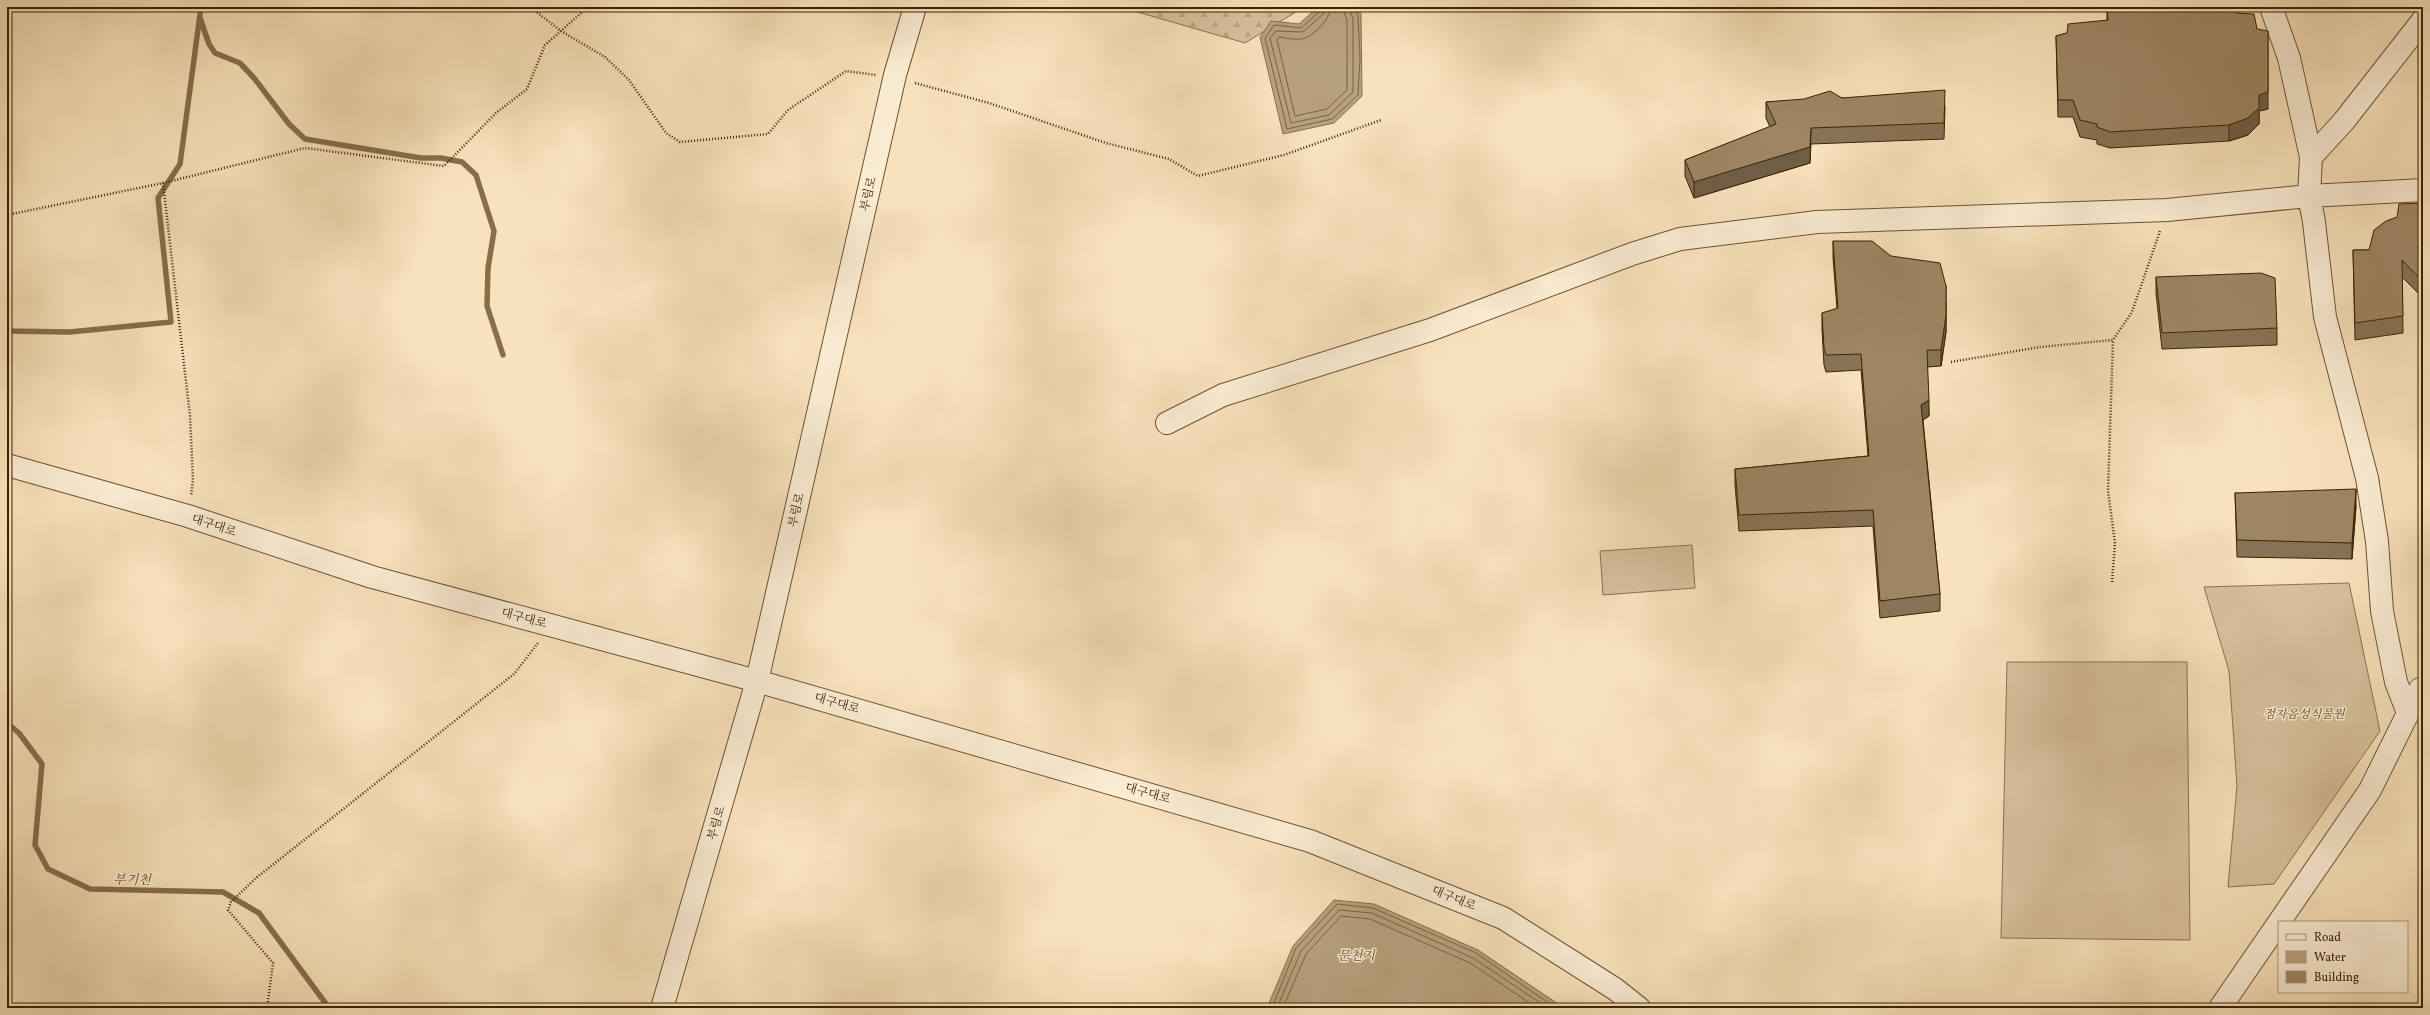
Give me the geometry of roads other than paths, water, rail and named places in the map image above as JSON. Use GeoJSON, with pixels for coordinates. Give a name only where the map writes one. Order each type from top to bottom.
{"type":"FeatureCollection","features":[{"type":"Feature","properties":{"kind":"street","name":"부림로"},"geometry":{"type":"LineString","coordinates":[[662,1008],[757,681],[895,75],[915,7]]}},
{"type":"Feature","properties":{"kind":"street"},"geometry":{"type":"LineString","coordinates":[[2271,7],[2289,58],[2311,157],[2309,196],[2314,222],[2324,318],[2367,478],[2377,541],[2382,610],[2396,682],[2408,713]]}},
{"type":"Feature","properties":{"kind":"street"},"geometry":{"type":"LineString","coordinates":[[2311,157],[2344,121],[2423,20]]}},
{"type":"Feature","properties":{"kind":"street"},"geometry":{"type":"LineString","coordinates":[[1167,423],[1223,394],[1430,330],[1668,242],[1817,222],[2167,210],[2309,196],[2423,190]]}},
{"type":"Feature","properties":{"kind":"street","name":"대구대로"},"geometry":{"type":"LineString","coordinates":[[7,465],[188,516],[372,577],[757,681],[1310,841],[1503,918],[1615,988],[1639,1008]]}},
{"type":"Feature","properties":{"kind":"street"},"geometry":{"type":"LineString","coordinates":[[2280,921],[2370,790],[2420,689],[2423,690]]}},
{"type":"Feature","properties":{"kind":"street"},"geometry":{"type":"LineString","coordinates":[[2220,1008],[2278,924]]}},
{"type":"Feature","properties":{"kind":"water"},"geometry":{"type":"Polygon","coordinates":[[[1318,7],[1356,7],[1361,14],[1362,96],[1334,123],[1283,134],[1260,37],[1271,21],[1299,24],[1318,7]]]}},
{"type":"Feature","properties":{"kind":"water","name":"문천지"},"geometry":{"type":"Polygon","coordinates":[[[1334,900],[1374,904],[1478,950],[1564,1008],[1267,1008],[1293,946],[1334,900]]]}},
{"type":"Feature","properties":{"kind":"waterway"},"geometry":{"type":"LineString","coordinates":[[7,331],[70,332],[171,322],[158,198],[180,164],[201,7]]}},
{"type":"Feature","properties":{"kind":"waterway"},"geometry":{"type":"LineString","coordinates":[[200,18],[209,44],[215,53],[240,63],[254,78],[289,124],[305,139],[421,158],[441,158],[462,162],[476,175],[494,231],[488,268],[487,306],[503,355]]}},
{"type":"Feature","properties":{"kind":"waterway","name":"부기천"},"geometry":{"type":"LineString","coordinates":[[7,723],[19,733],[42,764],[35,845],[48,869],[90,889],[223,892],[259,913],[329,1008]]}},
{"type":"Feature","properties":{"kind":"park label","name":"점자음성식물원"},"geometry":{"type":"Point","coordinates":[2304,714]}}]}
